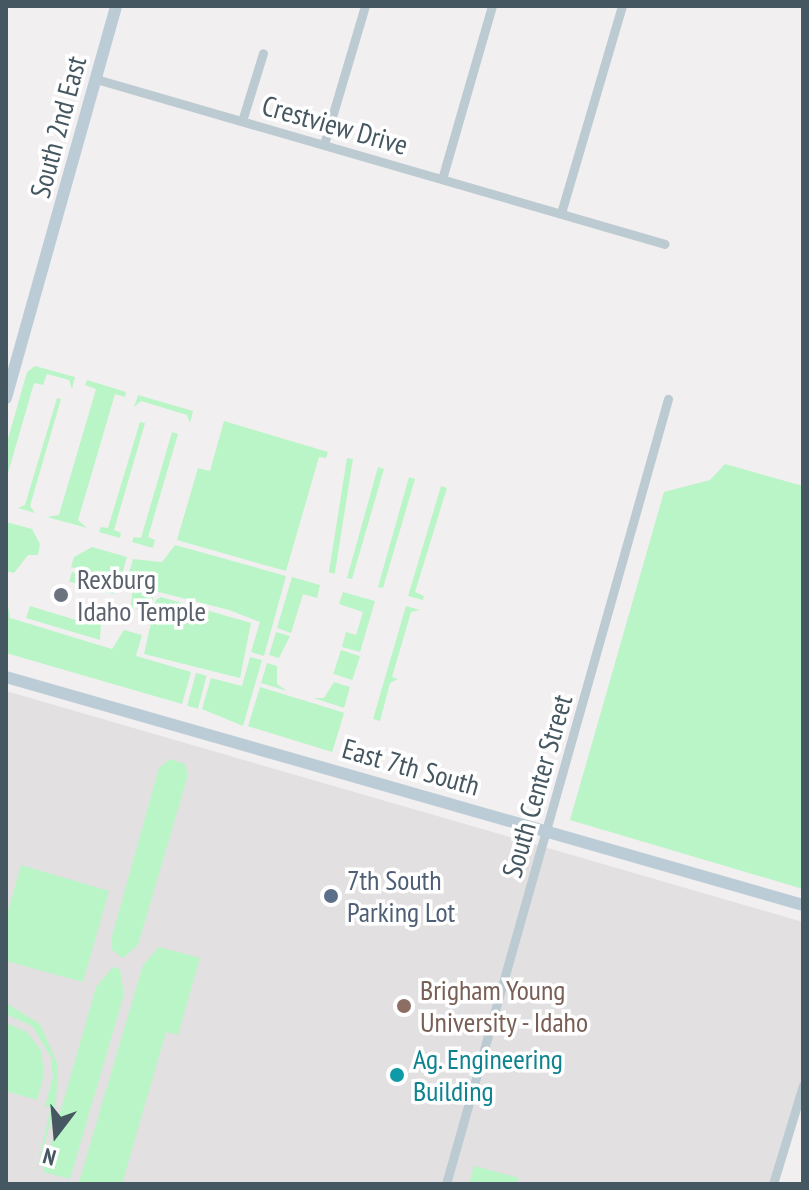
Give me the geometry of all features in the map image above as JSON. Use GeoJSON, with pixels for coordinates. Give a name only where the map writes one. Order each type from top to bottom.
{"type":"FeatureCollection","features":[{"type":"Feature","properties":{"kind":"main road","name":"South 2nd East"},"geometry":{"type":"LineString","coordinates":[[6,398],[116,6]]}},
{"type":"Feature","properties":{"kind":"main road","name":"East 7th South"},"geometry":{"type":"LineString","coordinates":[[6,677],[803,905]]}},
{"type":"Feature","properties":{"kind":"street"},"geometry":{"type":"LineString","coordinates":[[324,144],[365,6]]}},
{"type":"Feature","properties":{"kind":"street"},"geometry":{"type":"LineString","coordinates":[[442,179],[492,6]]}},
{"type":"Feature","properties":{"kind":"street"},"geometry":{"type":"LineString","coordinates":[[561,213],[622,6]]}},
{"type":"Feature","properties":{"kind":"street"},"geometry":{"type":"LineString","coordinates":[[242,121],[263,53]]}},
{"type":"Feature","properties":{"kind":"street","name":"Crestview Drive"},"geometry":{"type":"LineString","coordinates":[[96,79],[665,244]]}},
{"type":"Feature","properties":{"kind":"street","name":"South Center Street"},"geometry":{"type":"LineString","coordinates":[[446,1184],[668,399]]}},
{"type":"Feature","properties":{"kind":"street"},"geometry":{"type":"LineString","coordinates":[[773,1184],[803,1085]]}},
{"type":"Feature","properties":{"kind":"shaded area","name":"Brigham Young University - Idaho"},"geometry":{"type":"Polygon","coordinates":[[[6,691],[803,922],[803,1089],[774,1184],[6,1184],[6,691]]]}},
{"type":"Feature","properties":{"kind":"green space"},"geometry":{"type":"Polygon","coordinates":[[[35,366],[75,377],[72,389],[69,380],[47,374],[43,385],[34,383],[6,480],[6,446],[27,372],[35,366]]]}},
{"type":"Feature","properties":{"kind":"green space"},"geometry":{"type":"Polygon","coordinates":[[[87,380],[126,392],[125,397],[115,394],[78,520],[87,528],[47,517],[59,515],[96,389],[85,385],[87,380]]]}},
{"type":"Feature","properties":{"kind":"green space"},"geometry":{"type":"Polygon","coordinates":[[[138,395],[193,411],[190,423],[187,415],[141,401],[134,407],[138,395]]]}},
{"type":"Feature","properties":{"kind":"green space"},"geometry":{"type":"Polygon","coordinates":[[[57,398],[61,399],[30,506],[35,513],[18,508],[25,505],[57,398]]]}},
{"type":"Feature","properties":{"kind":"green space"},"geometry":{"type":"Polygon","coordinates":[[[224,421],[328,452],[326,458],[319,457],[286,571],[177,540],[198,468],[210,471],[224,421]]]}},
{"type":"Feature","properties":{"kind":"green space"},"geometry":{"type":"Polygon","coordinates":[[[140,422],[145,423],[114,530],[121,533],[120,538],[99,532],[101,527],[108,528],[140,422]]]}},
{"type":"Feature","properties":{"kind":"green space"},"geometry":{"type":"Polygon","coordinates":[[[172,432],[178,434],[148,537],[155,540],[153,548],[132,542],[134,537],[141,538],[172,432]]]}},
{"type":"Feature","properties":{"kind":"green space"},"geometry":{"type":"Polygon","coordinates":[[[347,458],[353,459],[335,574],[329,573],[347,458]]]}},
{"type":"Feature","properties":{"kind":"green space"},"geometry":{"type":"Polygon","coordinates":[[[725,464],[803,486],[803,889],[570,820],[664,492],[710,480],[725,464]]]}},
{"type":"Feature","properties":{"kind":"green space"},"geometry":{"type":"Polygon","coordinates":[[[378,467],[384,469],[352,579],[347,578],[378,467]]]}},
{"type":"Feature","properties":{"kind":"green space"},"geometry":{"type":"Polygon","coordinates":[[[409,477],[415,479],[383,588],[378,587],[409,477]]]}},
{"type":"Feature","properties":{"kind":"green space"},"geometry":{"type":"Polygon","coordinates":[[[441,486],[447,488],[415,592],[424,596],[423,600],[408,596],[441,486]]]}},
{"type":"Feature","properties":{"kind":"green space"},"geometry":{"type":"Polygon","coordinates":[[[6,522],[32,529],[40,544],[38,555],[28,555],[14,573],[6,571],[6,522]]]}},
{"type":"Feature","properties":{"kind":"green space"},"geometry":{"type":"Polygon","coordinates":[[[175,545],[286,576],[264,656],[251,652],[260,622],[229,610],[155,591],[149,612],[131,607],[133,585],[126,583],[133,559],[162,562],[175,545]]]}},
{"type":"Feature","properties":{"kind":"green space"},"geometry":{"type":"Polygon","coordinates":[[[92,547],[127,557],[120,581],[71,567],[74,557],[92,547]]]}},
{"type":"Feature","properties":{"kind":"green space"},"geometry":{"type":"Polygon","coordinates":[[[72,572],[116,585],[113,594],[69,582],[72,572]]]}},
{"type":"Feature","properties":{"kind":"green space"},"geometry":{"type":"Polygon","coordinates":[[[292,577],[320,585],[317,598],[303,594],[291,633],[277,628],[292,577]]]}},
{"type":"Feature","properties":{"kind":"green space"},"geometry":{"type":"Polygon","coordinates":[[[343,592],[375,601],[360,652],[342,647],[346,632],[356,635],[363,612],[339,604],[343,592]]]}},
{"type":"Feature","properties":{"kind":"green space"},"geometry":{"type":"Polygon","coordinates":[[[6,594],[10,618],[112,649],[124,630],[142,635],[136,656],[191,672],[182,704],[6,653],[6,594]]]}},
{"type":"Feature","properties":{"kind":"green space"},"geometry":{"type":"Polygon","coordinates":[[[161,597],[251,623],[240,678],[144,654],[156,600],[161,597]]]}},
{"type":"Feature","properties":{"kind":"green space"},"geometry":{"type":"Polygon","coordinates":[[[30,606],[89,624],[91,619],[101,622],[100,640],[26,618],[30,606]]]}},
{"type":"Feature","properties":{"kind":"green space"},"geometry":{"type":"Polygon","coordinates":[[[406,606],[420,610],[411,612],[392,677],[398,679],[390,683],[380,721],[373,719],[406,606]]]}},
{"type":"Feature","properties":{"kind":"green space"},"geometry":{"type":"Polygon","coordinates":[[[276,632],[290,636],[279,658],[269,655],[276,632]]]}},
{"type":"Feature","properties":{"kind":"green space"},"geometry":{"type":"Polygon","coordinates":[[[341,650],[360,656],[352,680],[333,674],[341,650]]]}},
{"type":"Feature","properties":{"kind":"green space"},"geometry":{"type":"Polygon","coordinates":[[[250,657],[262,660],[243,726],[202,709],[211,678],[242,686],[250,657]]]}},
{"type":"Feature","properties":{"kind":"green space"},"geometry":{"type":"Polygon","coordinates":[[[267,663],[277,666],[277,684],[287,691],[261,683],[267,663]]]}},
{"type":"Feature","properties":{"kind":"green space"},"geometry":{"type":"Polygon","coordinates":[[[196,673],[207,676],[198,709],[187,706],[196,673]]]}},
{"type":"Feature","properties":{"kind":"green space"},"geometry":{"type":"Polygon","coordinates":[[[334,682],[350,687],[344,708],[314,698],[324,698],[334,682]]]}},
{"type":"Feature","properties":{"kind":"green space"},"geometry":{"type":"Polygon","coordinates":[[[260,687],[344,713],[332,752],[248,726],[260,687]]]}},
{"type":"Feature","properties":{"kind":"green space"},"geometry":{"type":"Polygon","coordinates":[[[170,759],[185,764],[188,775],[138,945],[123,958],[112,950],[112,936],[159,768],[170,759]]]}},
{"type":"Feature","properties":{"kind":"green space"},"geometry":{"type":"Polygon","coordinates":[[[21,865],[109,891],[83,982],[6,961],[6,918],[21,865]]]}},
{"type":"Feature","properties":{"kind":"green space"},"geometry":{"type":"Polygon","coordinates":[[[159,947],[200,958],[178,1035],[166,1032],[122,1184],[79,1182],[143,965],[159,947]]]}},
{"type":"Feature","properties":{"kind":"green space"},"geometry":{"type":"Polygon","coordinates":[[[113,967],[120,969],[124,994],[70,1179],[43,1172],[96,987],[113,967]]]}},
{"type":"Feature","properties":{"kind":"green space"},"geometry":{"type":"Polygon","coordinates":[[[6,1003],[40,1024],[58,1065],[56,1104],[35,1175],[51,1108],[45,1106],[53,1077],[51,1057],[32,1026],[6,1014],[6,1003]]]}},
{"type":"Feature","properties":{"kind":"green space"},"geometry":{"type":"Polygon","coordinates":[[[6,1023],[27,1032],[41,1050],[44,1074],[37,1100],[6,1091],[6,1023]]]}},
{"type":"Feature","properties":{"kind":"green space"},"geometry":{"type":"Polygon","coordinates":[[[474,1166],[519,1178],[515,1184],[469,1184],[474,1166]]]}},
{"type":"Feature","properties":{"kind":"place","name":"Rexburg Idaho Temple"},"geometry":{"type":"Point","coordinates":[61,595]}},
{"type":"Feature","properties":{"kind":"place","name":"7th South Parking Lot"},"geometry":{"type":"Point","coordinates":[331,896]}},
{"type":"Feature","properties":{"kind":"place","name":"Brigham Young University - Idaho"},"geometry":{"type":"Point","coordinates":[404,1006]}},
{"type":"Feature","properties":{"kind":"place","name":"Ag. Engineering Building"},"geometry":{"type":"Point","coordinates":[397,1075]}}]}
